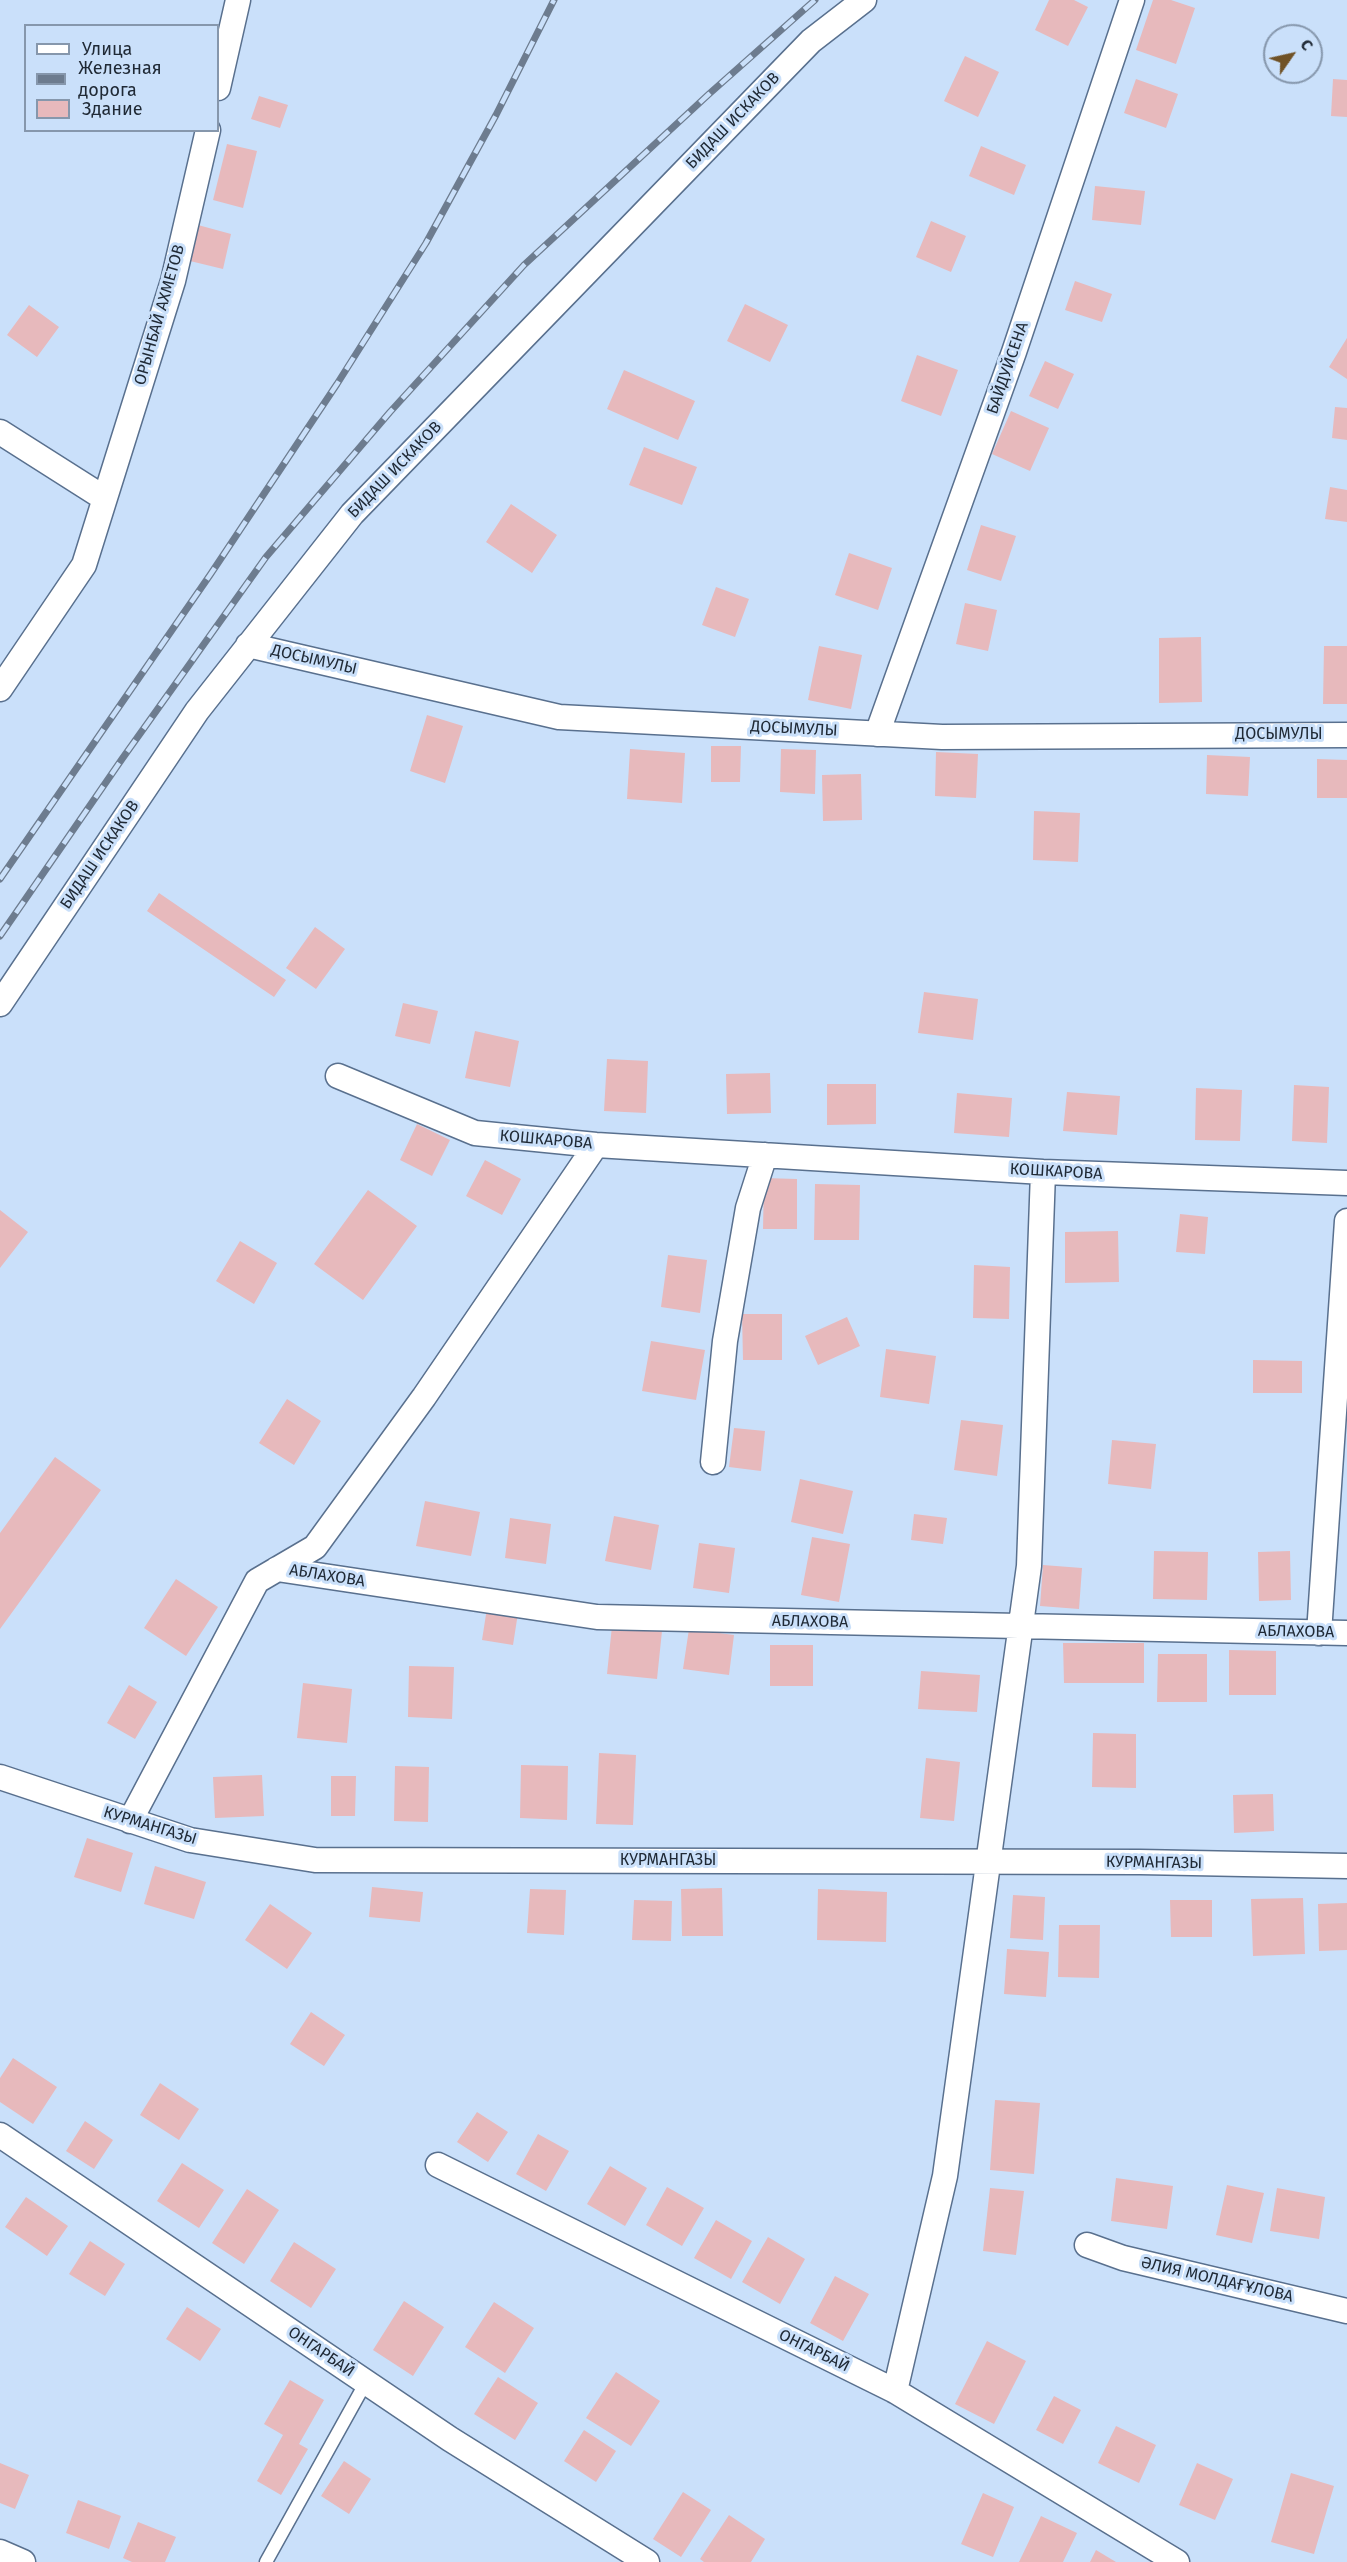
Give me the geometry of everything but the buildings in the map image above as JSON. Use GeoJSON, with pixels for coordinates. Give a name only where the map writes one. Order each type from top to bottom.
{"type":"FeatureCollection","features":[{"type":"Feature","properties":{"kind":"street"},"geometry":{"type":"LineString","coordinates":[[219,84],[238,0]]}},
{"type":"Feature","properties":{"kind":"street","name":"БИДАШ ИСКАКОВ"},"geometry":{"type":"LineString","coordinates":[[0,1004],[197,711],[352,514],[811,41],[864,0]]}},
{"type":"Feature","properties":{"kind":"street","name":"БАЙДУЙСЕНА"},"geometry":{"type":"LineString","coordinates":[[877,734],[1014,352],[1132,0]]}},
{"type":"Feature","properties":{"kind":"street","name":"ОРЫНБАЙ АХМЕТОВ"},"geometry":{"type":"LineString","coordinates":[[0,689],[84,565],[172,281],[208,132]]}},
{"type":"Feature","properties":{"kind":"street"},"geometry":{"type":"LineString","coordinates":[[0,432],[105,498]]}},
{"type":"Feature","properties":{"kind":"street","name":"ДОСЫМУЛЫ"},"geometry":{"type":"LineString","coordinates":[[248,645],[559,717],[942,737],[1347,735]]}},
{"type":"Feature","properties":{"kind":"street","name":"КОШКАРОВА"},"geometry":{"type":"LineString","coordinates":[[338,1076],[475,1133],[596,1145],[1043,1172],[1347,1183]]}},
{"type":"Feature","properties":{"kind":"street"},"geometry":{"type":"LineString","coordinates":[[130,1821],[257,1581],[315,1547],[424,1397],[596,1145]]}},
{"type":"Feature","properties":{"kind":"street"},"geometry":{"type":"LineString","coordinates":[[713,1462],[725,1341],[748,1208],[765,1155]]}},
{"type":"Feature","properties":{"kind":"street"},"geometry":{"type":"LineString","coordinates":[[895,2391],[945,2176],[1029,1566],[1043,1172]]}},
{"type":"Feature","properties":{"kind":"street"},"geometry":{"type":"LineString","coordinates":[[1319,1633],[1347,1221]]}},
{"type":"Feature","properties":{"kind":"street","name":"АБЛАХОВА"},"geometry":{"type":"LineString","coordinates":[[277,1569],[597,1617],[1020,1628],[1347,1633]]}},
{"type":"Feature","properties":{"kind":"street","name":"КУРМАНГАЗЫ"},"geometry":{"type":"LineString","coordinates":[[0,1778],[190,1840],[315,1860],[988,1862],[1347,1866]]}},
{"type":"Feature","properties":{"kind":"street","name":"ОНГАРБАЙ"},"geometry":{"type":"LineString","coordinates":[[0,2135],[450,2439],[647,2562]]}},
{"type":"Feature","properties":{"kind":"street","name":"ОНГАРБАЙ"},"geometry":{"type":"LineString","coordinates":[[438,2165],[895,2391],[1177,2562]]}},
{"type":"Feature","properties":{"kind":"street","name":"ӘЛИЯ МОЛДАҒҰЛОВА"},"geometry":{"type":"LineString","coordinates":[[1087,2245],[1123,2258],[1347,2311]]}},
{"type":"Feature","properties":{"kind":"street"},"geometry":{"type":"LineString","coordinates":[[0,2552],[23,2562]]}},
{"type":"Feature","properties":{"kind":"lane"},"geometry":{"type":"LineString","coordinates":[[266,2562],[366,2382]]}},
{"type":"Feature","properties":{"kind":"railway"},"geometry":{"type":"LineString","coordinates":[[0,879],[210,575],[337,384],[426,243],[496,115],[554,0]]}},
{"type":"Feature","properties":{"kind":"railway"},"geometry":{"type":"LineString","coordinates":[[0,936],[122,759],[266,557],[390,412],[524,265],[709,94],[815,0]]}}]}
